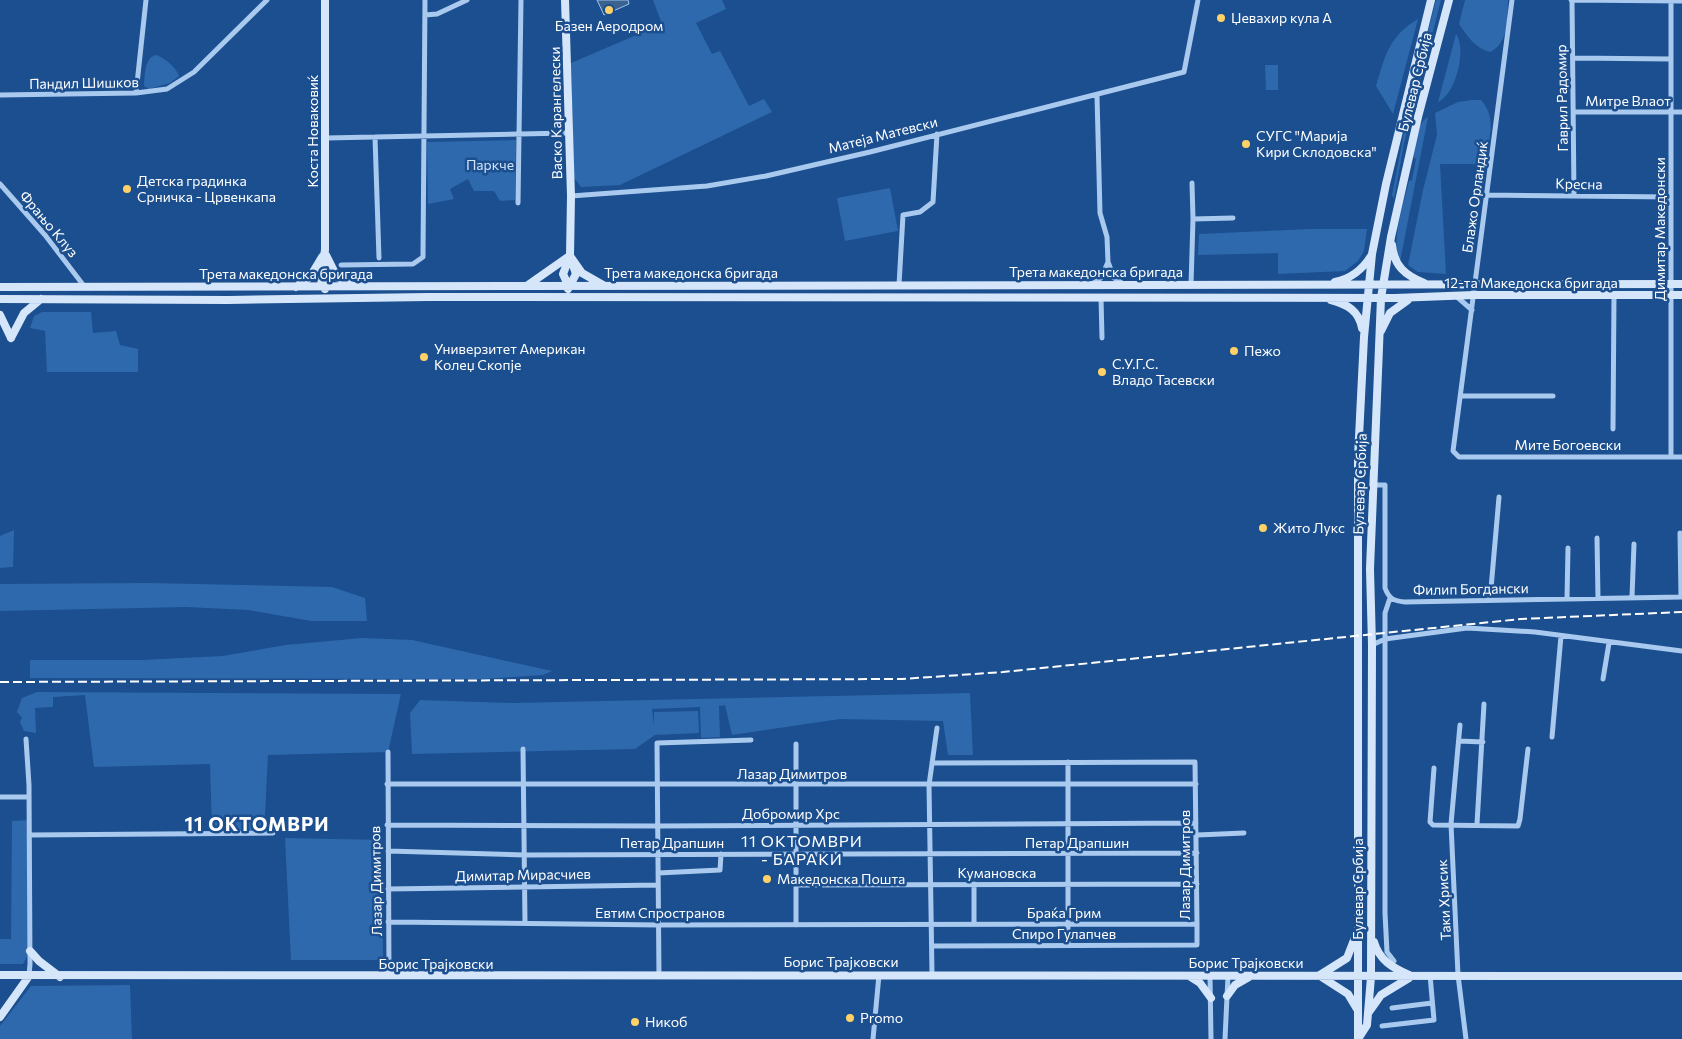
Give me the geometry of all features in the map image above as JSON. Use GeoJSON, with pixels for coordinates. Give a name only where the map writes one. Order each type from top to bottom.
{"type":"FeatureCollection","features":[{"type":"Feature","properties":{"kind":"street"},"geometry":{"type":"LineString","coordinates":[[136,93],[146,0]]}},
{"type":"Feature","properties":{"kind":"street","name":"Пандил Шишков"},"geometry":{"type":"LineString","coordinates":[[0,95],[136,93],[167,89],[194,72],[267,0]]}},
{"type":"Feature","properties":{"kind":"street","name":"Коста Новаковиќ"},"geometry":{"type":"LineString","coordinates":[[325,0],[326,138],[324,261],[327,278],[325,288],[326,299]]}},
{"type":"Feature","properties":{"kind":"street"},"geometry":{"type":"LineString","coordinates":[[342,266],[413,264],[423,257],[425,0]]}},
{"type":"Feature","properties":{"kind":"street"},"geometry":{"type":"LineString","coordinates":[[424,15],[437,14],[467,0]]}},
{"type":"Feature","properties":{"kind":"street"},"geometry":{"type":"LineString","coordinates":[[518,203],[521,0]]}},
{"type":"Feature","properties":{"kind":"street","name":"Васко Карангелески"},"geometry":{"type":"LineString","coordinates":[[564,0],[570,196]]}},
{"type":"Feature","properties":{"kind":"street","name":"Матеја Матевски"},"geometry":{"type":"LineString","coordinates":[[570,196],[631,193],[738,181],[870,152],[1097,96],[1184,72],[1198,0]]}},
{"type":"Feature","properties":{"kind":"street","name":"Булевар Србија"},"geometry":{"type":"LineString","coordinates":[[1358,1039],[1358,457],[1364,337],[1372,254],[1388,175],[1431,0]]}},
{"type":"Feature","properties":{"kind":"street","name":"Булевар Србија"},"geometry":{"type":"LineString","coordinates":[[1369,1012],[1371,977],[1372,645],[1370,569],[1381,298],[1391,237],[1426,83],[1448,0]]}},
{"type":"Feature","properties":{"kind":"street","name":"Блажо Орландиќ"},"geometry":{"type":"LineString","coordinates":[[1455,455],[1453,451],[1462,396],[1512,0]]}},
{"type":"Feature","properties":{"kind":"street"},"geometry":{"type":"LineString","coordinates":[[1572,0],[1682,1]]}},
{"type":"Feature","properties":{"kind":"street","name":"Гаврил Радомир"},"geometry":{"type":"LineString","coordinates":[[1572,0],[1572,58],[1575,112],[1574,195]]}},
{"type":"Feature","properties":{"kind":"street","name":"Димитар Македонски"},"geometry":{"type":"LineString","coordinates":[[1671,1],[1671,456]]}},
{"type":"Feature","properties":{"kind":"street"},"geometry":{"type":"LineString","coordinates":[[1572,58],[1671,59]]}},
{"type":"Feature","properties":{"kind":"street"},"geometry":{"type":"LineString","coordinates":[[1097,96],[1100,206],[1107,237],[1108,262],[1114,278],[1124,285]]}},
{"type":"Feature","properties":{"kind":"street","name":"Митре Влаот"},"geometry":{"type":"LineString","coordinates":[[1575,112],[1682,112]]}},
{"type":"Feature","properties":{"kind":"street"},"geometry":{"type":"LineString","coordinates":[[326,138],[568,133]]}},
{"type":"Feature","properties":{"kind":"street"},"geometry":{"type":"LineString","coordinates":[[899,285],[903,215],[920,212],[929,207],[933,202],[937,134]]}},
{"type":"Feature","properties":{"kind":"street"},"geometry":{"type":"LineString","coordinates":[[375,137],[379,258]]}},
{"type":"Feature","properties":{"kind":"street"},"geometry":{"type":"LineString","coordinates":[[1191,285],[1192,183]]}},
{"type":"Feature","properties":{"kind":"street","name":"Фрањо Клуз"},"geometry":{"type":"LineString","coordinates":[[1,187],[45,235],[82,283]]}},
{"type":"Feature","properties":{"kind":"street"},"geometry":{"type":"LineString","coordinates":[[568,298],[569,286],[576,274],[570,256],[570,196]]}},
{"type":"Feature","properties":{"kind":"street","name":"Кресна"},"geometry":{"type":"LineString","coordinates":[[1487,196],[1671,197]]}},
{"type":"Feature","properties":{"kind":"street"},"geometry":{"type":"LineString","coordinates":[[1193,219],[1233,218]]}},
{"type":"Feature","properties":{"kind":"street"},"geometry":{"type":"LineString","coordinates":[[1391,237],[1393,254],[1398,266],[1408,275],[1428,284]]}},
{"type":"Feature","properties":{"kind":"street"},"geometry":{"type":"LineString","coordinates":[[296,287],[317,268],[325,250]]}},
{"type":"Feature","properties":{"kind":"street"},"geometry":{"type":"LineString","coordinates":[[325,250],[338,277],[356,288]]}},
{"type":"Feature","properties":{"kind":"street"},"geometry":{"type":"LineString","coordinates":[[1320,284],[1338,282],[1353,275],[1363,267],[1372,254]]}},
{"type":"Feature","properties":{"kind":"street"},"geometry":{"type":"LineString","coordinates":[[570,256],[582,273],[603,285]]}},
{"type":"Feature","properties":{"kind":"street"},"geometry":{"type":"LineString","coordinates":[[527,286],[570,256]]}},
{"type":"Feature","properties":{"kind":"street"},"geometry":{"type":"LineString","coordinates":[[569,286],[563,274],[570,256]]}},
{"type":"Feature","properties":{"kind":"street"},"geometry":{"type":"LineString","coordinates":[[1092,284],[1101,278],[1108,262]]}},
{"type":"Feature","properties":{"kind":"street","name":"Трета македонска бригада"},"geometry":{"type":"LineString","coordinates":[[0,287],[82,283],[325,288],[603,285],[1092,284],[1320,284],[1382,286]]}},
{"type":"Feature","properties":{"kind":"street","name":"12-та Македонска бригада"},"geometry":{"type":"LineString","coordinates":[[1382,286],[1428,284],[1682,284]]}},
{"type":"Feature","properties":{"kind":"street","name":"12-та Македонска бригада"},"geometry":{"type":"LineString","coordinates":[[1381,298],[1474,295],[1682,295]]}},
{"type":"Feature","properties":{"kind":"street"},"geometry":{"type":"LineString","coordinates":[[1613,429],[1614,295]]}},
{"type":"Feature","properties":{"kind":"street"},"geometry":{"type":"LineString","coordinates":[[1456,296],[1472,310]]}},
{"type":"Feature","properties":{"kind":"street"},"geometry":{"type":"LineString","coordinates":[[1101,297],[1102,338]]}},
{"type":"Feature","properties":{"kind":"street"},"geometry":{"type":"LineString","coordinates":[[1319,298],[1343,304],[1354,310],[1360,319],[1364,337]]}},
{"type":"Feature","properties":{"kind":"street","name":"Трета македонска бригада"},"geometry":{"type":"LineString","coordinates":[[0,299],[1381,298]]}},
{"type":"Feature","properties":{"kind":"street"},"geometry":{"type":"LineString","coordinates":[[1378,338],[1390,313],[1412,298]]}},
{"type":"Feature","properties":{"kind":"street"},"geometry":{"type":"LineString","coordinates":[[0,315],[11,338],[24,313],[41,299]]}},
{"type":"Feature","properties":{"kind":"street"},"geometry":{"type":"LineString","coordinates":[[1462,396],[1553,396]]}},
{"type":"Feature","properties":{"kind":"street","name":"Мите Богоевски"},"geometry":{"type":"LineString","coordinates":[[1455,455],[1682,457]]}},
{"type":"Feature","properties":{"kind":"street"},"geometry":{"type":"LineString","coordinates":[[1372,485],[1385,484],[1385,578],[1390,598],[1385,613],[1385,912],[1387,952],[1394,961]]}},
{"type":"Feature","properties":{"kind":"street"},"geometry":{"type":"LineString","coordinates":[[1490,600],[1499,496]]}},
{"type":"Feature","properties":{"kind":"street"},"geometry":{"type":"LineString","coordinates":[[1680,533],[1681,597]]}},
{"type":"Feature","properties":{"kind":"street"},"geometry":{"type":"LineString","coordinates":[[1597,538],[1598,598]]}},
{"type":"Feature","properties":{"kind":"street"},"geometry":{"type":"LineString","coordinates":[[1632,597],[1634,544]]}},
{"type":"Feature","properties":{"kind":"street"},"geometry":{"type":"LineString","coordinates":[[1567,599],[1568,548]]}},
{"type":"Feature","properties":{"kind":"street","name":"Филип Богдански"},"geometry":{"type":"LineString","coordinates":[[1390,598],[1405,602],[1681,597]]}},
{"type":"Feature","properties":{"kind":"street"},"geometry":{"type":"LineString","coordinates":[[1372,645],[1385,639],[1467,628],[1535,632],[1682,651]]}},
{"type":"Feature","properties":{"kind":"street"},"geometry":{"type":"LineString","coordinates":[[1552,737],[1561,636]]}},
{"type":"Feature","properties":{"kind":"street"},"geometry":{"type":"LineString","coordinates":[[1603,679],[1609,643]]}},
{"type":"Feature","properties":{"kind":"street"},"geometry":{"type":"LineString","coordinates":[[1477,824],[1484,704]]}},
{"type":"Feature","properties":{"kind":"street","name":"Таки Хрисик"},"geometry":{"type":"LineString","coordinates":[[1460,725],[1451,824],[1458,975],[1466,1039]]}},
{"type":"Feature","properties":{"kind":"street"},"geometry":{"type":"LineString","coordinates":[[932,974],[929,785],[936,728]]}},
{"type":"Feature","properties":{"kind":"street"},"geometry":{"type":"LineString","coordinates":[[0,1018],[29,976],[29,797],[26,739]]}},
{"type":"Feature","properties":{"kind":"street"},"geometry":{"type":"LineString","coordinates":[[659,976],[657,743],[751,740]]}},
{"type":"Feature","properties":{"kind":"street"},"geometry":{"type":"LineString","coordinates":[[1459,742],[1483,742]]}},
{"type":"Feature","properties":{"kind":"street"},"geometry":{"type":"LineString","coordinates":[[796,744],[796,925]]}},
{"type":"Feature","properties":{"kind":"street"},"geometry":{"type":"LineString","coordinates":[[523,749],[525,923]]}},
{"type":"Feature","properties":{"kind":"street"},"geometry":{"type":"LineString","coordinates":[[1434,768],[1430,822],[1433,825],[1477,824],[1518,826],[1528,749]]}},
{"type":"Feature","properties":{"kind":"street","name":"Лазар Димитров"},"geometry":{"type":"LineString","coordinates":[[388,752],[389,977]]}},
{"type":"Feature","properties":{"kind":"street"},"geometry":{"type":"LineString","coordinates":[[932,763],[1068,762],[1068,945]]}},
{"type":"Feature","properties":{"kind":"street","name":"Лазар Димитров"},"geometry":{"type":"LineString","coordinates":[[1068,762],[1195,762],[1197,945]]}},
{"type":"Feature","properties":{"kind":"street","name":"Лазар Димитров"},"geometry":{"type":"LineString","coordinates":[[387,784],[1196,784]]}},
{"type":"Feature","properties":{"kind":"street"},"geometry":{"type":"LineString","coordinates":[[0,797],[29,797]]}},
{"type":"Feature","properties":{"kind":"street","name":"Добромир Хрс"},"geometry":{"type":"LineString","coordinates":[[387,825],[658,826],[1196,823]]}},
{"type":"Feature","properties":{"kind":"street"},"geometry":{"type":"LineString","coordinates":[[29,835],[273,833]]}},
{"type":"Feature","properties":{"kind":"street"},"geometry":{"type":"LineString","coordinates":[[1196,835],[1244,833]]}},
{"type":"Feature","properties":{"kind":"street","name":"Петар Драпшин"},"geometry":{"type":"LineString","coordinates":[[388,851],[525,855],[1196,853]]}},
{"type":"Feature","properties":{"kind":"street"},"geometry":{"type":"LineString","coordinates":[[658,873],[720,870],[721,854]]}},
{"type":"Feature","properties":{"kind":"street"},"geometry":{"type":"LineString","coordinates":[[974,884],[974,924]]}},
{"type":"Feature","properties":{"kind":"street","name":"Кумановска"},"geometry":{"type":"LineString","coordinates":[[797,885],[1197,884]]}},
{"type":"Feature","properties":{"kind":"street","name":"Димитар Мирасчиев"},"geometry":{"type":"LineString","coordinates":[[388,889],[658,885]]}},
{"type":"Feature","properties":{"kind":"street","name":"Евтим Спространов"},"geometry":{"type":"LineString","coordinates":[[388,922],[658,926],[931,924]]}},
{"type":"Feature","properties":{"kind":"street","name":"Браќа Грим"},"geometry":{"type":"LineString","coordinates":[[931,924],[1197,924]]}},
{"type":"Feature","properties":{"kind":"street"},"geometry":{"type":"LineString","coordinates":[[1358,927],[1347,958],[1319,976],[1348,994],[1358,1011]]}},
{"type":"Feature","properties":{"kind":"street"},"geometry":{"type":"LineString","coordinates":[[1371,930],[1376,949],[1383,959],[1394,968],[1411,976]]}},
{"type":"Feature","properties":{"kind":"street","name":"Спиро Гулапчев"},"geometry":{"type":"LineString","coordinates":[[932,946],[1197,945]]}},
{"type":"Feature","properties":{"kind":"street"},"geometry":{"type":"LineString","coordinates":[[30,951],[38,961],[60,976]]}},
{"type":"Feature","properties":{"kind":"street","name":"Борис Трајковски"},"geometry":{"type":"LineString","coordinates":[[0,975],[389,977],[932,974],[1359,977],[1430,975],[1682,976]]}},
{"type":"Feature","properties":{"kind":"street"},"geometry":{"type":"LineString","coordinates":[[873,1039],[879,975]]}},
{"type":"Feature","properties":{"kind":"street"},"geometry":{"type":"LineString","coordinates":[[1187,975],[1200,983],[1211,998]]}},
{"type":"Feature","properties":{"kind":"street"},"geometry":{"type":"LineString","coordinates":[[1382,1026],[1434,1020],[1430,975]]}},
{"type":"Feature","properties":{"kind":"street"},"geometry":{"type":"LineString","coordinates":[[1210,976],[1211,1039]]}},
{"type":"Feature","properties":{"kind":"street"},"geometry":{"type":"LineString","coordinates":[[1225,1039],[1228,976]]}},
{"type":"Feature","properties":{"kind":"street"},"geometry":{"type":"LineString","coordinates":[[1227,996],[1234,985],[1250,976]]}},
{"type":"Feature","properties":{"kind":"street"},"geometry":{"type":"LineString","coordinates":[[1358,1039],[1367,1025],[1369,1012],[1382,995],[1411,976]]}},
{"type":"Feature","properties":{"kind":"street"},"geometry":{"type":"LineString","coordinates":[[1392,1008],[1432,1003]]}},
{"type":"Feature","properties":{"kind":"green space"},"geometry":{"type":"Polygon","coordinates":[[[653,0],[722,0],[726,9],[696,23],[712,54],[720,51],[749,106],[764,99],[772,112],[620,185],[581,187],[574,178],[571,63],[662,24],[653,0]]]}},
{"type":"Feature","properties":{"kind":"green space"},"geometry":{"type":"Polygon","coordinates":[[[1436,0],[1441,0],[1404,143],[1394,199],[1392,195],[1410,103],[1436,0]]]}},
{"type":"Feature","properties":{"kind":"green space"},"geometry":{"type":"Polygon","coordinates":[[[1465,0],[1508,0],[1504,37],[1501,43],[1490,52],[1476,45],[1459,24],[1465,0]]]}},
{"type":"Feature","properties":{"kind":"green space"},"geometry":{"type":"Polygon","coordinates":[[[1418,19],[1393,114],[1376,86],[1386,56],[1394,40],[1400,32],[1418,19]]]}},
{"type":"Feature","properties":{"kind":"green space"},"geometry":{"type":"Polygon","coordinates":[[[1456,34],[1460,50],[1458,71],[1450,90],[1438,102],[1456,34]]]}},
{"type":"Feature","properties":{"kind":"green space"},"geometry":{"type":"Polygon","coordinates":[[[155,55],[169,63],[179,76],[170,83],[149,89],[144,86],[146,68],[151,57],[155,55]]]}},
{"type":"Feature","properties":{"kind":"green space"},"geometry":{"type":"Polygon","coordinates":[[[1265,65],[1278,65],[1278,90],[1266,90],[1265,65]]]}},
{"type":"Feature","properties":{"kind":"green space"},"geometry":{"type":"Polygon","coordinates":[[[1481,100],[1486,107],[1491,122],[1485,164],[1440,164],[1446,274],[1418,272],[1408,265],[1423,190],[1437,135],[1435,113],[1458,102],[1481,100]]]}},
{"type":"Feature","properties":{"kind":"green space"},"geometry":{"type":"Polygon","coordinates":[[[1428,117],[1400,262],[1396,244],[1399,222],[1409,181],[1412,180],[1416,159],[1413,157],[1417,134],[1421,124],[1428,117]]]}},
{"type":"Feature","properties":{"kind":"green space","name":"Паркче"},"geometry":{"type":"Polygon","coordinates":[[[516,140],[515,200],[500,201],[494,191],[474,191],[468,179],[450,189],[454,199],[428,204],[427,142],[516,140]]]}},
{"type":"Feature","properties":{"kind":"green space"},"geometry":{"type":"Polygon","coordinates":[[[890,188],[898,231],[845,241],[837,198],[890,188]]]}},
{"type":"Feature","properties":{"kind":"green space"},"geometry":{"type":"Polygon","coordinates":[[[1311,229],[1367,229],[1364,251],[1358,261],[1345,271],[1278,274],[1278,253],[1198,255],[1199,234],[1311,229]]]}},
{"type":"Feature","properties":{"kind":"green space"},"geometry":{"type":"Polygon","coordinates":[[[42,312],[91,312],[93,333],[116,331],[120,345],[138,349],[138,372],[47,372],[45,331],[30,328],[34,316],[42,312]]]}},
{"type":"Feature","properties":{"kind":"green space"},"geometry":{"type":"Polygon","coordinates":[[[14,530],[13,567],[0,568],[0,536],[14,530]]]}},
{"type":"Feature","properties":{"kind":"green space"},"geometry":{"type":"Polygon","coordinates":[[[148,583],[332,587],[365,598],[367,621],[311,621],[248,610],[186,607],[0,611],[0,584],[148,583]]]}},
{"type":"Feature","properties":{"kind":"green space"},"geometry":{"type":"Polygon","coordinates":[[[362,638],[412,640],[552,671],[543,675],[482,679],[30,678],[30,660],[142,660],[223,656],[286,645],[362,638]]]}},
{"type":"Feature","properties":{"kind":"green space"},"geometry":{"type":"Polygon","coordinates":[[[37,692],[401,694],[388,752],[268,755],[264,835],[212,829],[210,764],[94,767],[85,695],[53,697],[53,707],[35,708],[36,733],[24,731],[20,722],[22,718],[17,712],[22,698],[37,692]]]}},
{"type":"Feature","properties":{"kind":"green space"},"geometry":{"type":"Polygon","coordinates":[[[970,693],[973,755],[948,755],[943,721],[840,719],[732,735],[725,705],[719,706],[720,737],[701,738],[700,707],[652,709],[654,726],[654,712],[698,711],[699,733],[655,735],[635,749],[412,754],[410,713],[420,700],[513,703],[970,693]]]}},
{"type":"Feature","properties":{"kind":"green space"},"geometry":{"type":"Polygon","coordinates":[[[29,820],[30,951],[23,964],[0,964],[0,939],[11,939],[12,821],[29,820]]]}},
{"type":"Feature","properties":{"kind":"green space"},"geometry":{"type":"Polygon","coordinates":[[[285,838],[382,840],[383,960],[291,960],[285,838]]]}},
{"type":"Feature","properties":{"kind":"green space"},"geometry":{"type":"Polygon","coordinates":[[[130,985],[132,1039],[0,1039],[0,1026],[31,986],[130,985]]]}},
{"type":"Feature","properties":{"kind":"shaded area","name":"Базен Аеродром"},"geometry":{"type":"Polygon","coordinates":[[[597,0],[628,0],[629,4],[604,15],[597,0]]]}},
{"type":"Feature","properties":{"kind":"railway"},"geometry":{"type":"LineString","coordinates":[[0,682],[902,679],[1003,672],[1521,619],[1682,612]]}},
{"type":"Feature","properties":{"kind":"place","name":"Базен Аеродром"},"geometry":{"type":"Point","coordinates":[609,10]}},
{"type":"Feature","properties":{"kind":"place","name":"Џевахир кула А"},"geometry":{"type":"Point","coordinates":[1221,18]}},
{"type":"Feature","properties":{"kind":"place","name":"СУГС \"Марија Кири Склодовска\""},"geometry":{"type":"Point","coordinates":[1246,144]}},
{"type":"Feature","properties":{"kind":"place","name":"Детска градинка Срничка - Црвенкапа"},"geometry":{"type":"Point","coordinates":[127,189]}},
{"type":"Feature","properties":{"kind":"place","name":"Пежо"},"geometry":{"type":"Point","coordinates":[1234,351]}},
{"type":"Feature","properties":{"kind":"place","name":"Универзитет Американ Колеџ Скопје"},"geometry":{"type":"Point","coordinates":[424,357]}},
{"type":"Feature","properties":{"kind":"place","name":"С.У.Г.С. Владо Тасевски"},"geometry":{"type":"Point","coordinates":[1102,372]}},
{"type":"Feature","properties":{"kind":"place","name":"Жито Лукс"},"geometry":{"type":"Point","coordinates":[1263,528]}},
{"type":"Feature","properties":{"kind":"place","name":"Македонска Пошта"},"geometry":{"type":"Point","coordinates":[767,879]}},
{"type":"Feature","properties":{"kind":"place","name":"Promo"},"geometry":{"type":"Point","coordinates":[850,1018]}},
{"type":"Feature","properties":{"kind":"place","name":"Никоб"},"geometry":{"type":"Point","coordinates":[635,1022]}},
{"type":"Feature","properties":{"kind":"district","name":"11 ОКТОМВРИ"},"geometry":{"type":"Point","coordinates":[257,824]}},
{"type":"Feature","properties":{"kind":"district","name":"11 ОКТОМВРИ - БАРАКИ"},"geometry":{"type":"Point","coordinates":[802,850]}}]}
